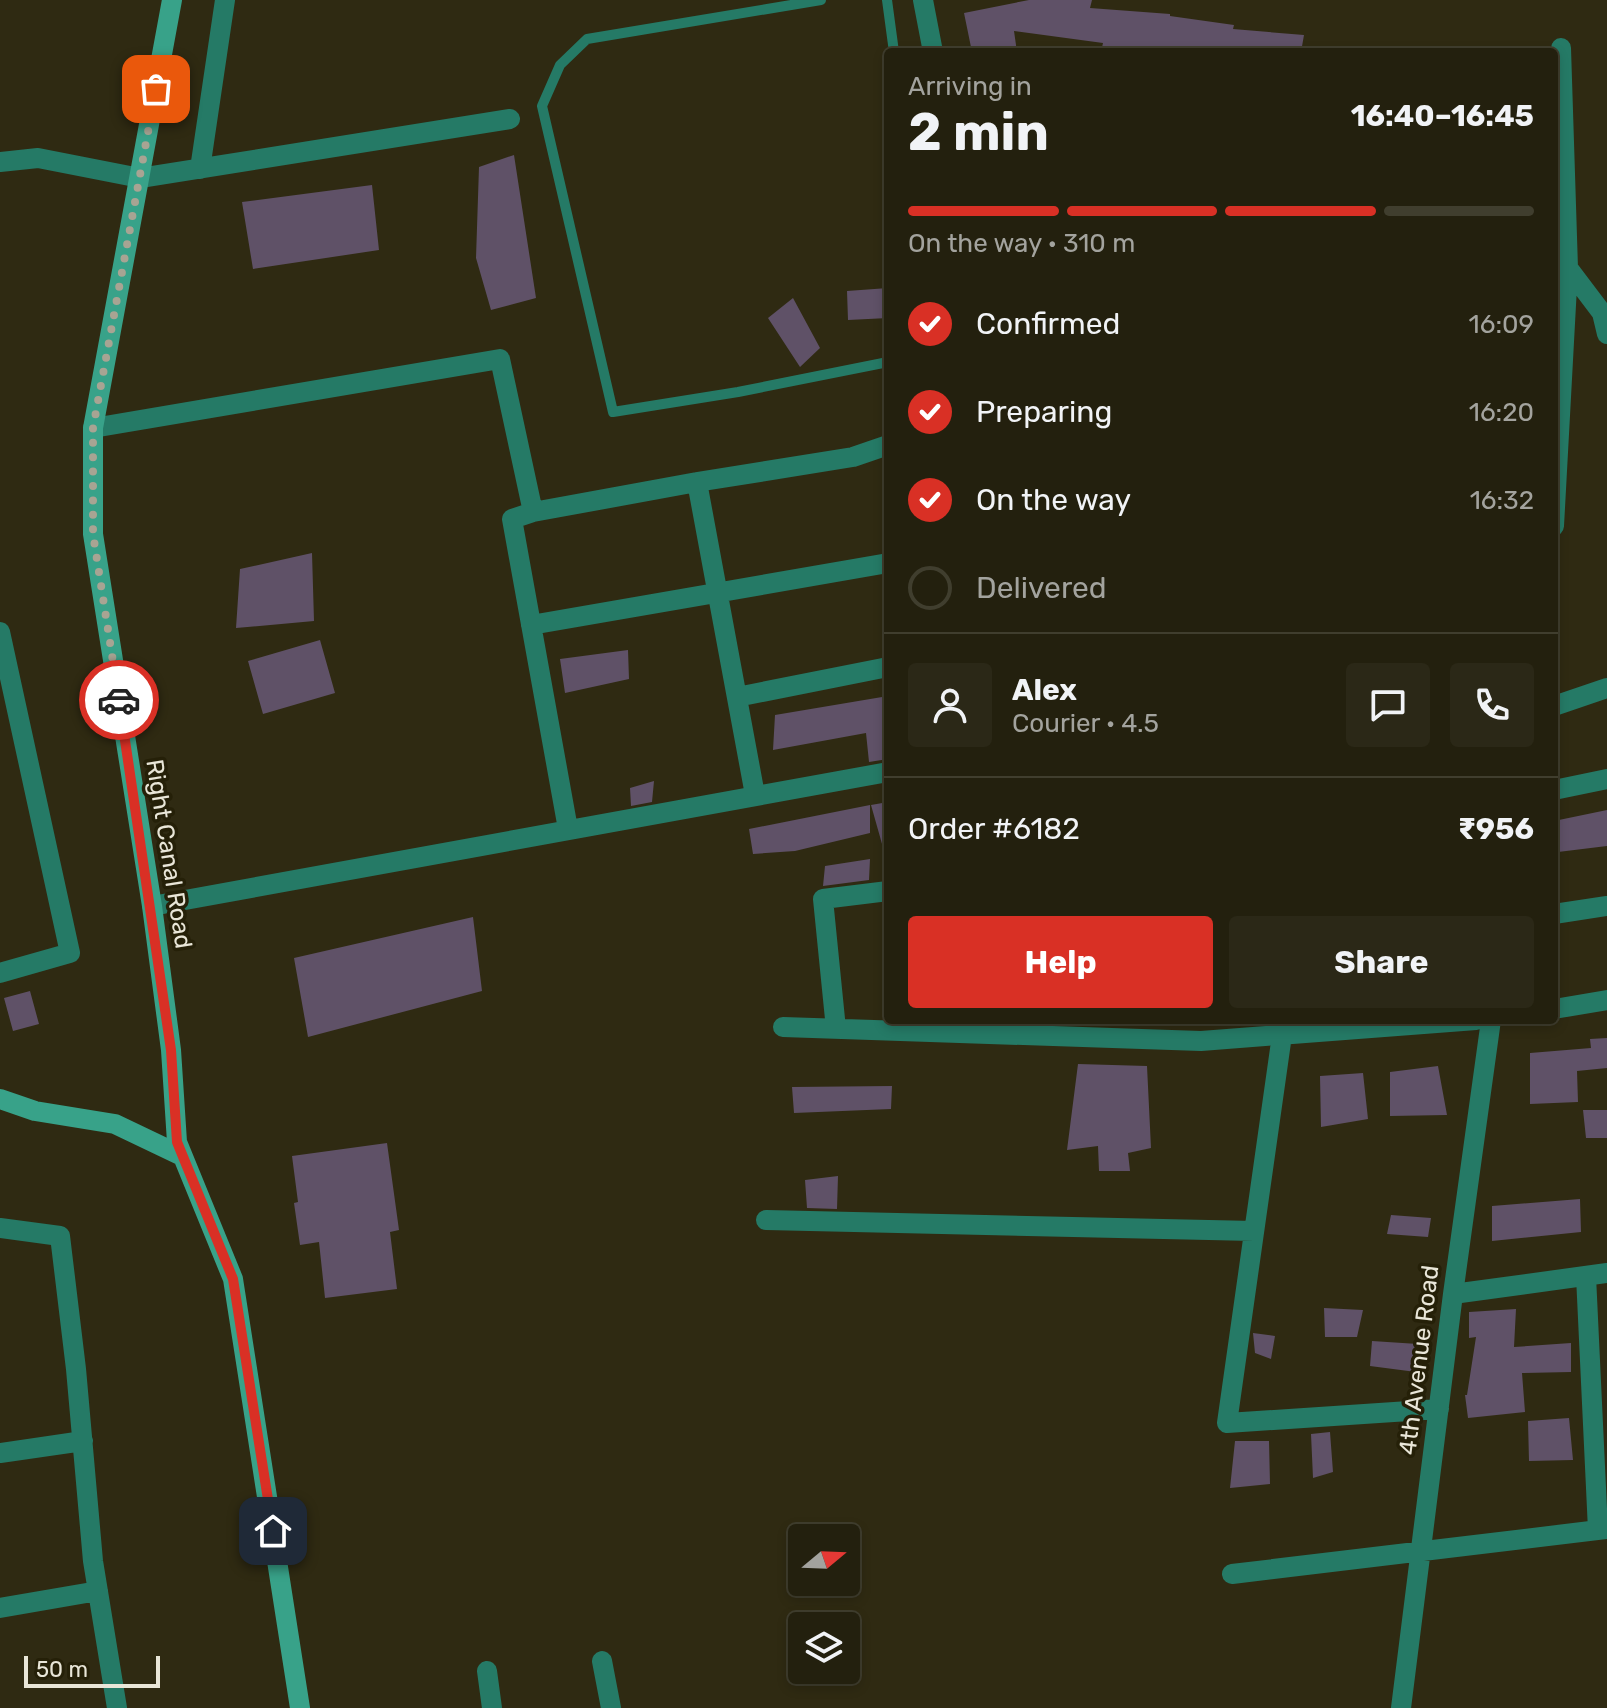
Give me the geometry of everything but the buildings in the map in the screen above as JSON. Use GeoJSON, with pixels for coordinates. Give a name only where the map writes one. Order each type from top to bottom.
{"type":"FeatureCollection","features":[{"type":"Feature","properties":{"kind":"street","name":"Right Canal Road"},"geometry":{"type":"LineString","coordinates":[[172,0],[93,428],[93,534],[152,906],[171,1050],[177,1142],[233,1279],[300,1708]]}},
{"type":"Feature","properties":{"kind":"street"},"geometry":{"type":"LineString","coordinates":[[200,169],[225,0]]}},
{"type":"Feature","properties":{"kind":"street"},"geometry":{"type":"LineString","coordinates":[[923,0],[932,48]]}},
{"type":"Feature","properties":{"kind":"street"},"geometry":{"type":"LineString","coordinates":[[1558,379],[1561,48]]}},
{"type":"Feature","properties":{"kind":"street"},"geometry":{"type":"LineString","coordinates":[[0,162],[38,158],[140,178],[510,119]]}},
{"type":"Feature","properties":{"kind":"street"},"geometry":{"type":"LineString","coordinates":[[1561,269],[1602,313],[1607,334]]}},
{"type":"Feature","properties":{"kind":"street"},"geometry":{"type":"LineString","coordinates":[[93,428],[500,359],[533,512]]}},
{"type":"Feature","properties":{"kind":"street"},"geometry":{"type":"LineString","coordinates":[[568,829],[512,519],[533,512],[697,482],[853,457],[884,446]]}},
{"type":"Feature","properties":{"kind":"street"},"geometry":{"type":"LineString","coordinates":[[697,482],[755,795]]}},
{"type":"Feature","properties":{"kind":"street"},"geometry":{"type":"LineString","coordinates":[[531,625],[884,564]]}},
{"type":"Feature","properties":{"kind":"street"},"geometry":{"type":"LineString","coordinates":[[0,632],[70,953],[0,973]]}},
{"type":"Feature","properties":{"kind":"street"},"geometry":{"type":"LineString","coordinates":[[737,697],[884,668]]}},
{"type":"Feature","properties":{"kind":"street"},"geometry":{"type":"LineString","coordinates":[[1558,705],[1607,688]]}},
{"type":"Feature","properties":{"kind":"street"},"geometry":{"type":"LineString","coordinates":[[152,906],[884,773]]}},
{"type":"Feature","properties":{"kind":"street"},"geometry":{"type":"LineString","coordinates":[[1558,789],[1607,779]]}},
{"type":"Feature","properties":{"kind":"street"},"geometry":{"type":"LineString","coordinates":[[836,1029],[823,899],[884,891]]}},
{"type":"Feature","properties":{"kind":"street"},"geometry":{"type":"LineString","coordinates":[[1558,913],[1607,906]]}},
{"type":"Feature","properties":{"kind":"street"},"geometry":{"type":"LineString","coordinates":[[1558,1008],[1607,1000]]}},
{"type":"Feature","properties":{"kind":"street"},"geometry":{"type":"LineString","coordinates":[[783,1027],[1040,1028],[1201,1041],[1424,1024]]}},
{"type":"Feature","properties":{"kind":"street","name":"4th Avenue Road"},"geometry":{"type":"LineString","coordinates":[[1401,1708],[1490,1024]]}},
{"type":"Feature","properties":{"kind":"street"},"geometry":{"type":"LineString","coordinates":[[1282,1035],[1227,1423],[1439,1409]]}},
{"type":"Feature","properties":{"kind":"street"},"geometry":{"type":"LineString","coordinates":[[0,1099],[35,1111],[115,1124],[182,1156]]}},
{"type":"Feature","properties":{"kind":"street"},"geometry":{"type":"LineString","coordinates":[[766,1220],[1254,1231]]}},
{"type":"Feature","properties":{"kind":"street"},"geometry":{"type":"LineString","coordinates":[[0,1228],[60,1236],[98,1591],[117,1708]]}},
{"type":"Feature","properties":{"kind":"street"},"geometry":{"type":"LineString","coordinates":[[1453,1294],[1607,1273]]}},
{"type":"Feature","properties":{"kind":"street"},"geometry":{"type":"LineString","coordinates":[[1232,1574],[1603,1529],[1599,1393],[1586,1276]]}},
{"type":"Feature","properties":{"kind":"street"},"geometry":{"type":"LineString","coordinates":[[0,1453],[83,1441]]}},
{"type":"Feature","properties":{"kind":"street"},"geometry":{"type":"LineString","coordinates":[[0,1608],[98,1591]]}},
{"type":"Feature","properties":{"kind":"street"},"geometry":{"type":"LineString","coordinates":[[602,1661],[611,1708]]}},
{"type":"Feature","properties":{"kind":"street"},"geometry":{"type":"LineString","coordinates":[[487,1671],[492,1708]]}},
{"type":"Feature","properties":{"kind":"lane"},"geometry":{"type":"LineString","coordinates":[[821,0],[587,39],[560,65],[542,106],[613,412],[738,392],[884,363]]}},
{"type":"Feature","properties":{"kind":"lane"},"geometry":{"type":"LineString","coordinates":[[887,0],[893,48]]}},
{"type":"Feature","properties":{"kind":"way so far"},"geometry":{"type":"LineString","coordinates":[[119,700],[93,534],[93,428],[156,89]]}},
{"type":"Feature","properties":{"kind":"route"},"geometry":{"type":"LineString","coordinates":[[119,700],[171,1050],[177,1142],[233,1279],[273,1531]]}}]}
